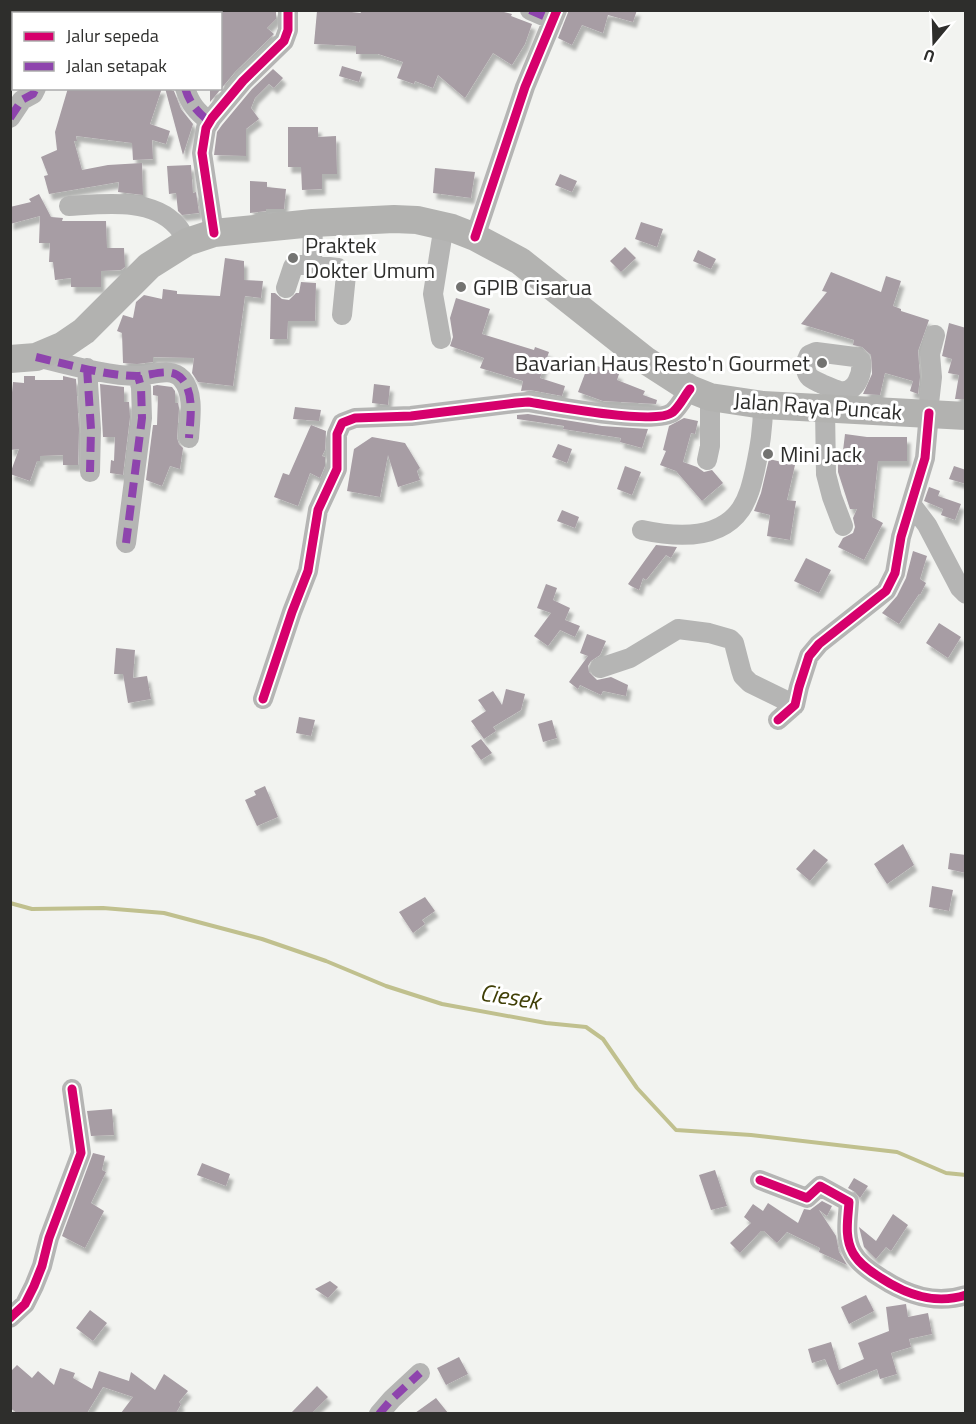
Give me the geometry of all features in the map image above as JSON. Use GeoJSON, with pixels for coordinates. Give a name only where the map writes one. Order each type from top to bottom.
{"type":"FeatureCollection","features":[{"type":"Feature","properties":{"kind":"highway","name":"Jalan Raya Puncak"},"geometry":{"type":"LineString","coordinates":[[23,358],[62,346],[84,331],[138,275],[162,256],[187,242],[214,233],[313,223],[394,219],[444,225],[475,237],[520,261],[645,360],[700,393],[763,405],[835,403],[966,416]]}},
{"type":"Feature","properties":{"kind":"street"},"geometry":{"type":"LineString","coordinates":[[214,233],[202,153],[204,135],[210,122],[243,81],[284,41],[288,30],[288,10]]}},
{"type":"Feature","properties":{"kind":"street"},"geometry":{"type":"LineString","coordinates":[[475,237],[525,87],[555,15],[530,10]]}},
{"type":"Feature","properties":{"kind":"street"},"geometry":{"type":"LineString","coordinates":[[10,118],[22,100],[33,94],[35,90]]}},
{"type":"Feature","properties":{"kind":"street"},"geometry":{"type":"LineString","coordinates":[[186,90],[195,111],[210,122]]}},
{"type":"Feature","properties":{"kind":"street"},"geometry":{"type":"LineString","coordinates":[[69,206],[112,204],[148,209],[170,219],[178,226],[187,242]]}},
{"type":"Feature","properties":{"kind":"street"},"geometry":{"type":"LineString","coordinates":[[312,265],[313,223]]}},
{"type":"Feature","properties":{"kind":"street"},"geometry":{"type":"LineString","coordinates":[[441,339],[433,294],[444,225]]}},
{"type":"Feature","properties":{"kind":"street"},"geometry":{"type":"LineString","coordinates":[[285,288],[293,267],[312,265],[338,268],[346,275],[342,315]]}},
{"type":"Feature","properties":{"kind":"street"},"geometry":{"type":"LineString","coordinates":[[778,720],[795,705],[809,656],[819,644],[886,591],[895,573],[901,537],[925,458],[932,377],[930,354],[935,335]]}},
{"type":"Feature","properties":{"kind":"street"},"geometry":{"type":"LineString","coordinates":[[23,358],[138,376],[171,373],[182,380],[187,390],[190,404],[189,438]]}},
{"type":"Feature","properties":{"kind":"street"},"geometry":{"type":"LineString","coordinates":[[87,368],[91,429],[90,472]]}},
{"type":"Feature","properties":{"kind":"street"},"geometry":{"type":"LineString","coordinates":[[126,543],[142,418],[138,376]]}},
{"type":"Feature","properties":{"kind":"street"},"geometry":{"type":"LineString","coordinates":[[263,699],[310,565],[318,510],[337,469],[337,434],[342,423],[355,418],[395,417],[522,402],[613,414],[656,417],[673,412],[700,393],[710,446],[707,460]]}},
{"type":"Feature","properties":{"kind":"street"},"geometry":{"type":"LineString","coordinates":[[835,403],[826,474],[843,526]]}},
{"type":"Feature","properties":{"kind":"street"},"geometry":{"type":"LineString","coordinates":[[642,530],[695,535],[709,532],[733,518],[745,503],[751,484],[762,437],[763,405]]}},
{"type":"Feature","properties":{"kind":"street"},"geometry":{"type":"LineString","coordinates":[[911,504],[927,525],[960,588],[966,594]]}},
{"type":"Feature","properties":{"kind":"street"},"geometry":{"type":"LineString","coordinates":[[600,668],[630,658],[678,628],[710,633],[730,639],[734,643],[743,676],[750,683],[795,705]]}},
{"type":"Feature","properties":{"kind":"street"},"geometry":{"type":"LineString","coordinates":[[10,1318],[25,1304],[34,1286],[49,1238],[81,1153],[72,1089]]}},
{"type":"Feature","properties":{"kind":"street"},"geometry":{"type":"LineString","coordinates":[[760,1180],[807,1198],[820,1186],[849,1202],[847,1224],[849,1245],[854,1255],[874,1274],[903,1292],[933,1299],[966,1296]]}},
{"type":"Feature","properties":{"kind":"street"},"geometry":{"type":"LineString","coordinates":[[379,1413],[420,1373]]}},
{"type":"Feature","properties":{"kind":"building"},"geometry":{"type":"Polygon","coordinates":[[[220,10],[276,10],[276,19],[267,28],[274,34],[222,88],[222,12],[220,10]]]}},
{"type":"Feature","properties":{"kind":"building"},"geometry":{"type":"Polygon","coordinates":[[[333,10],[361,13],[360,11],[496,10],[512,14],[511,16],[532,24],[525,44],[512,65],[493,53],[465,98],[438,75],[433,88],[415,81],[414,84],[397,78],[403,62],[378,54],[356,54],[356,46],[314,44],[317,11],[333,12],[333,10]]]}},
{"type":"Feature","properties":{"kind":"building"},"geometry":{"type":"Polygon","coordinates":[[[569,10],[637,10],[633,22],[608,15],[603,33],[582,25],[572,45],[558,38],[569,10]]]}},
{"type":"Feature","properties":{"kind":"building"},"geometry":{"type":"Polygon","coordinates":[[[342,66],[362,72],[359,82],[339,76],[342,66]]]}},
{"type":"Feature","properties":{"kind":"building"},"geometry":{"type":"Polygon","coordinates":[[[273,69],[283,78],[274,88],[269,84],[255,98],[251,108],[259,119],[246,129],[246,156],[214,155],[217,132],[252,89],[273,69]]]}},
{"type":"Feature","properties":{"kind":"building"},"geometry":{"type":"Polygon","coordinates":[[[67,90],[161,90],[150,124],[170,131],[166,144],[152,140],[153,159],[133,160],[132,143],[76,136],[77,141],[74,141],[82,170],[108,165],[142,163],[143,195],[118,192],[119,182],[49,194],[44,176],[48,175],[41,157],[57,150],[55,132],[67,90]]]}},
{"type":"Feature","properties":{"kind":"building"},"geometry":{"type":"Polygon","coordinates":[[[166,90],[174,91],[181,109],[193,124],[183,155],[166,90]]]}},
{"type":"Feature","properties":{"kind":"building"},"geometry":{"type":"Polygon","coordinates":[[[210,90],[220,90],[210,102],[210,90]]]}},
{"type":"Feature","properties":{"kind":"building"},"geometry":{"type":"Polygon","coordinates":[[[288,127],[318,127],[318,137],[336,136],[337,174],[322,174],[322,189],[302,190],[301,167],[288,167],[288,127]]]}},
{"type":"Feature","properties":{"kind":"building"},"geometry":{"type":"Polygon","coordinates":[[[191,165],[193,193],[196,192],[199,213],[182,215],[178,211],[176,193],[169,194],[167,166],[191,165]]]}},
{"type":"Feature","properties":{"kind":"building"},"geometry":{"type":"Polygon","coordinates":[[[435,168],[475,172],[471,198],[433,193],[435,168]]]}},
{"type":"Feature","properties":{"kind":"building"},"geometry":{"type":"Polygon","coordinates":[[[560,174],[577,181],[572,192],[555,185],[560,174]]]}},
{"type":"Feature","properties":{"kind":"building"},"geometry":{"type":"Polygon","coordinates":[[[250,181],[267,182],[267,187],[286,189],[284,209],[266,209],[266,211],[250,213],[250,181]]]}},
{"type":"Feature","properties":{"kind":"building"},"geometry":{"type":"Polygon","coordinates":[[[39,194],[51,217],[63,218],[62,221],[106,221],[107,248],[124,248],[125,267],[121,270],[101,271],[101,287],[71,287],[71,278],[55,280],[53,262],[49,262],[50,243],[39,243],[40,216],[10,224],[10,207],[31,202],[29,199],[39,194]]]}},
{"type":"Feature","properties":{"kind":"building"},"geometry":{"type":"Polygon","coordinates":[[[641,222],[663,229],[657,247],[635,239],[641,222]]]}},
{"type":"Feature","properties":{"kind":"building"},"geometry":{"type":"Polygon","coordinates":[[[625,247],[636,258],[621,272],[610,261],[625,247]]]}},
{"type":"Feature","properties":{"kind":"building"},"geometry":{"type":"Polygon","coordinates":[[[698,250],[716,259],[711,269],[693,261],[698,250]]]}},
{"type":"Feature","properties":{"kind":"building"},"geometry":{"type":"Polygon","coordinates":[[[225,258],[244,261],[244,280],[263,281],[261,298],[245,296],[233,386],[198,382],[192,373],[194,358],[153,357],[153,362],[123,363],[122,333],[117,331],[123,315],[133,318],[136,302],[144,295],[162,299],[163,289],[177,291],[177,294],[220,296],[225,258]]]}},
{"type":"Feature","properties":{"kind":"building"},"geometry":{"type":"Polygon","coordinates":[[[831,272],[881,292],[886,276],[901,281],[893,306],[929,320],[918,351],[920,377],[918,394],[910,391],[913,381],[885,373],[880,395],[863,394],[872,374],[871,355],[862,347],[853,345],[854,340],[801,324],[827,292],[822,291],[831,272]]]}},
{"type":"Feature","properties":{"kind":"building"},"geometry":{"type":"Polygon","coordinates":[[[301,282],[316,283],[315,321],[288,321],[287,339],[270,339],[271,293],[289,300],[299,293],[301,282]]]}},
{"type":"Feature","properties":{"kind":"building"},"geometry":{"type":"Polygon","coordinates":[[[456,298],[490,309],[482,334],[534,350],[535,347],[549,352],[540,378],[565,386],[562,396],[530,390],[521,391],[523,381],[480,368],[484,358],[450,346],[453,337],[450,318],[456,298]]]}},
{"type":"Feature","properties":{"kind":"building"},"geometry":{"type":"Polygon","coordinates":[[[949,323],[966,328],[966,399],[955,399],[959,375],[948,373],[952,359],[942,356],[949,323]]]}},
{"type":"Feature","properties":{"kind":"building"},"geometry":{"type":"Polygon","coordinates":[[[589,363],[619,374],[617,380],[645,391],[643,395],[657,400],[656,404],[603,401],[578,392],[589,363]]]}},
{"type":"Feature","properties":{"kind":"building"},"geometry":{"type":"Polygon","coordinates":[[[24,376],[35,376],[35,380],[63,380],[63,376],[76,379],[79,429],[78,465],[63,465],[63,455],[40,456],[40,461],[37,461],[30,481],[10,474],[19,449],[10,450],[13,382],[24,383],[24,376]]]}},
{"type":"Feature","properties":{"kind":"building"},"geometry":{"type":"Polygon","coordinates":[[[100,384],[124,387],[124,402],[129,402],[130,417],[123,475],[110,473],[111,460],[114,461],[115,437],[103,437],[100,384]]]}},
{"type":"Feature","properties":{"kind":"building"},"geometry":{"type":"Polygon","coordinates":[[[374,384],[390,386],[388,405],[372,403],[374,384]]]}},
{"type":"Feature","properties":{"kind":"building"},"geometry":{"type":"Polygon","coordinates":[[[153,386],[172,387],[175,391],[175,403],[178,403],[179,408],[177,438],[183,448],[180,469],[170,466],[162,486],[146,480],[153,425],[157,425],[158,396],[153,395],[153,386]]]}},
{"type":"Feature","properties":{"kind":"building"},"geometry":{"type":"Polygon","coordinates":[[[295,407],[321,410],[319,421],[293,419],[295,407]]]}},
{"type":"Feature","properties":{"kind":"building"},"geometry":{"type":"Polygon","coordinates":[[[528,414],[602,426],[648,429],[642,448],[620,442],[621,438],[517,419],[517,415],[528,414]]]}},
{"type":"Feature","properties":{"kind":"building"},"geometry":{"type":"Polygon","coordinates":[[[684,418],[698,421],[695,434],[691,433],[683,462],[704,472],[712,470],[723,483],[702,501],[676,471],[660,465],[666,451],[663,450],[669,426],[684,418]]]}},
{"type":"Feature","properties":{"kind":"building"},"geometry":{"type":"Polygon","coordinates":[[[311,425],[326,431],[325,450],[322,456],[325,457],[325,466],[320,478],[310,473],[298,506],[274,497],[283,473],[289,475],[311,425]]]}},
{"type":"Feature","properties":{"kind":"building"},"geometry":{"type":"Polygon","coordinates":[[[845,434],[867,437],[907,437],[907,461],[878,461],[872,517],[883,523],[864,560],[838,547],[843,538],[853,533],[855,527],[853,518],[857,509],[850,509],[838,472],[838,459],[842,459],[845,434]]]}},
{"type":"Feature","properties":{"kind":"building"},"geometry":{"type":"Polygon","coordinates":[[[372,437],[405,443],[420,468],[417,471],[420,480],[398,487],[388,455],[380,497],[347,491],[354,449],[372,437]]]}},
{"type":"Feature","properties":{"kind":"building"},"geometry":{"type":"Polygon","coordinates":[[[558,444],[572,449],[567,463],[552,457],[558,444]]]}},
{"type":"Feature","properties":{"kind":"building"},"geometry":{"type":"Polygon","coordinates":[[[769,459],[795,465],[787,500],[796,501],[790,540],[767,536],[770,515],[754,511],[769,459]]]}},
{"type":"Feature","properties":{"kind":"building"},"geometry":{"type":"Polygon","coordinates":[[[625,466],[641,472],[632,495],[617,489],[625,466]]]}},
{"type":"Feature","properties":{"kind":"building"},"geometry":{"type":"Polygon","coordinates":[[[954,466],[966,470],[966,484],[949,479],[954,466]]]}},
{"type":"Feature","properties":{"kind":"building"},"geometry":{"type":"Polygon","coordinates":[[[929,487],[940,491],[938,496],[961,504],[955,520],[941,515],[943,509],[924,501],[929,487]]]}},
{"type":"Feature","properties":{"kind":"building"},"geometry":{"type":"Polygon","coordinates":[[[562,510],[579,517],[575,528],[557,521],[562,510]]]}},
{"type":"Feature","properties":{"kind":"building"},"geometry":{"type":"Polygon","coordinates":[[[656,545],[677,547],[671,558],[666,555],[646,580],[643,578],[639,590],[628,584],[656,545]]]}},
{"type":"Feature","properties":{"kind":"building"},"geometry":{"type":"Polygon","coordinates":[[[913,551],[927,556],[920,579],[926,583],[899,624],[882,613],[897,596],[906,578],[913,551]]]}},
{"type":"Feature","properties":{"kind":"building"},"geometry":{"type":"Polygon","coordinates":[[[806,558],[831,570],[819,593],[794,581],[806,558]]]}},
{"type":"Feature","properties":{"kind":"building"},"geometry":{"type":"Polygon","coordinates":[[[546,584],[557,588],[553,600],[570,608],[565,620],[580,626],[575,637],[560,630],[548,646],[534,636],[551,613],[537,608],[546,584]]]}},
{"type":"Feature","properties":{"kind":"building"},"geometry":{"type":"Polygon","coordinates":[[[939,623],[961,637],[948,658],[926,643],[939,623]]]}},
{"type":"Feature","properties":{"kind":"building"},"geometry":{"type":"Polygon","coordinates":[[[587,634],[606,641],[600,655],[588,666],[589,672],[597,680],[611,677],[628,685],[626,696],[603,691],[601,695],[580,685],[578,689],[569,682],[588,656],[580,653],[587,634]]]}},
{"type":"Feature","properties":{"kind":"building"},"geometry":{"type":"Polygon","coordinates":[[[116,648],[135,650],[133,678],[147,676],[151,699],[128,703],[123,674],[114,674],[116,648]]]}},
{"type":"Feature","properties":{"kind":"building"},"geometry":{"type":"Polygon","coordinates":[[[506,689],[525,694],[521,710],[493,727],[496,731],[484,739],[471,721],[486,711],[478,700],[493,691],[502,705],[506,689]]]}},
{"type":"Feature","properties":{"kind":"building"},"geometry":{"type":"Polygon","coordinates":[[[299,717],[315,720],[311,736],[296,733],[299,717]]]}},
{"type":"Feature","properties":{"kind":"building"},"geometry":{"type":"Polygon","coordinates":[[[552,720],[557,738],[543,742],[538,724],[552,720]]]}},
{"type":"Feature","properties":{"kind":"building"},"geometry":{"type":"Polygon","coordinates":[[[481,739],[492,753],[481,760],[471,746],[481,739]]]}},
{"type":"Feature","properties":{"kind":"building"},"geometry":{"type":"Polygon","coordinates":[[[265,786],[278,817],[257,826],[245,800],[256,795],[254,791],[265,786]]]}},
{"type":"Feature","properties":{"kind":"building"},"geometry":{"type":"Polygon","coordinates":[[[903,844],[914,865],[887,884],[874,864],[903,844]]]}},
{"type":"Feature","properties":{"kind":"building"},"geometry":{"type":"Polygon","coordinates":[[[814,849],[828,860],[810,881],[796,869],[814,849]]]}},
{"type":"Feature","properties":{"kind":"building"},"geometry":{"type":"Polygon","coordinates":[[[950,853],[966,855],[966,873],[948,869],[950,853]]]}},
{"type":"Feature","properties":{"kind":"building"},"geometry":{"type":"Polygon","coordinates":[[[932,886],[953,890],[949,911],[929,907],[932,886]]]}},
{"type":"Feature","properties":{"kind":"building"},"geometry":{"type":"Polygon","coordinates":[[[425,897],[435,911],[422,920],[425,924],[413,933],[399,912],[425,897]]]}},
{"type":"Feature","properties":{"kind":"building"},"geometry":{"type":"Polygon","coordinates":[[[112,1109],[114,1135],[91,1136],[87,1111],[112,1109]]]}},
{"type":"Feature","properties":{"kind":"building"},"geometry":{"type":"Polygon","coordinates":[[[93,1153],[105,1156],[102,1170],[106,1172],[91,1203],[104,1211],[85,1248],[62,1236],[93,1153]]]}},
{"type":"Feature","properties":{"kind":"building"},"geometry":{"type":"Polygon","coordinates":[[[202,1163],[230,1174],[226,1186],[197,1175],[202,1163]]]}},
{"type":"Feature","properties":{"kind":"building"},"geometry":{"type":"Polygon","coordinates":[[[715,1170],[727,1206],[711,1210],[699,1175],[715,1170]]]}},
{"type":"Feature","properties":{"kind":"building"},"geometry":{"type":"Polygon","coordinates":[[[854,1178],[868,1186],[860,1198],[848,1188],[854,1178]]]}},
{"type":"Feature","properties":{"kind":"building"},"geometry":{"type":"Polygon","coordinates":[[[822,1201],[832,1206],[827,1216],[819,1210],[836,1236],[839,1252],[847,1265],[819,1252],[820,1248],[787,1232],[777,1243],[761,1231],[740,1253],[730,1243],[751,1223],[744,1217],[753,1204],[763,1211],[768,1203],[798,1223],[804,1209],[810,1210],[822,1201]]]}},
{"type":"Feature","properties":{"kind":"building"},"geometry":{"type":"Polygon","coordinates":[[[893,1214],[908,1225],[891,1251],[886,1247],[876,1259],[864,1247],[859,1227],[876,1241],[893,1214]]]}},
{"type":"Feature","properties":{"kind":"building"},"geometry":{"type":"Polygon","coordinates":[[[330,1281],[338,1287],[328,1298],[315,1289],[330,1281]]]}},
{"type":"Feature","properties":{"kind":"building"},"geometry":{"type":"Polygon","coordinates":[[[866,1295],[874,1311],[849,1324],[841,1307],[866,1295]]]}},
{"type":"Feature","properties":{"kind":"building"},"geometry":{"type":"Polygon","coordinates":[[[906,1304],[908,1317],[928,1313],[932,1334],[909,1339],[911,1347],[891,1353],[897,1374],[880,1379],[877,1369],[837,1385],[825,1359],[812,1363],[808,1349],[831,1342],[839,1370],[864,1359],[858,1343],[889,1331],[886,1307],[906,1304]]]}},
{"type":"Feature","properties":{"kind":"building"},"geometry":{"type":"Polygon","coordinates":[[[90,1310],[107,1323],[93,1341],[76,1328],[90,1310]]]}},
{"type":"Feature","properties":{"kind":"building"},"geometry":{"type":"Polygon","coordinates":[[[459,1357],[468,1374],[446,1385],[437,1368],[459,1357]]]}},
{"type":"Feature","properties":{"kind":"building"},"geometry":{"type":"Polygon","coordinates":[[[17,1365],[32,1378],[38,1371],[54,1385],[60,1368],[75,1373],[73,1378],[92,1389],[99,1371],[129,1381],[131,1372],[155,1390],[164,1374],[188,1391],[179,1402],[181,1404],[176,1413],[121,1413],[133,1397],[103,1387],[87,1413],[17,1413],[10,1408],[10,1372],[17,1365]]]}},
{"type":"Feature","properties":{"kind":"building"},"geometry":{"type":"Polygon","coordinates":[[[317,1386],[328,1397],[312,1413],[291,1413],[317,1386]]]}},
{"type":"Feature","properties":{"kind":"building"},"geometry":{"type":"Polygon","coordinates":[[[436,1398],[448,1413],[415,1413],[436,1398]]]}},
{"type":"Feature","properties":{"kind":"waterway","name":"Ciesek"},"geometry":{"type":"LineString","coordinates":[[10,903],[32,909],[103,908],[164,913],[262,939],[326,961],[386,986],[442,1004],[546,1023],[586,1027],[603,1039],[637,1088],[676,1130],[751,1135],[897,1152],[946,1173],[966,1175]]}},
{"type":"Feature","properties":{"kind":"marked path"},"geometry":{"type":"LineString","coordinates":[[530,10],[553,20]]}},
{"type":"Feature","properties":{"kind":"marked path"},"geometry":{"type":"LineString","coordinates":[[10,118],[22,100],[33,94],[35,90]]}},
{"type":"Feature","properties":{"kind":"marked path"},"geometry":{"type":"LineString","coordinates":[[186,90],[194,107],[210,122]]}},
{"type":"Feature","properties":{"kind":"marked path"},"geometry":{"type":"LineString","coordinates":[[36,357],[113,374],[137,376],[167,372],[177,375],[189,392],[191,415],[189,438]]}},
{"type":"Feature","properties":{"kind":"marked path"},"geometry":{"type":"LineString","coordinates":[[87,368],[91,429],[90,472]]}},
{"type":"Feature","properties":{"kind":"marked path"},"geometry":{"type":"LineString","coordinates":[[126,543],[142,418],[141,387],[138,376]]}},
{"type":"Feature","properties":{"kind":"marked path"},"geometry":{"type":"LineString","coordinates":[[379,1414],[420,1373]]}},
{"type":"Feature","properties":{"kind":"cycle path"},"geometry":{"type":"LineString","coordinates":[[214,233],[202,153],[206,128],[243,81],[284,41],[288,30],[288,10]]}},
{"type":"Feature","properties":{"kind":"cycle path"},"geometry":{"type":"LineString","coordinates":[[475,237],[525,87],[557,10]]}},
{"type":"Feature","properties":{"kind":"cycle path"},"geometry":{"type":"LineString","coordinates":[[263,699],[308,571],[318,510],[337,469],[337,434],[342,423],[355,418],[411,416],[528,402],[604,414],[663,416],[676,410],[690,389]]}},
{"type":"Feature","properties":{"kind":"cycle path"},"geometry":{"type":"LineString","coordinates":[[778,720],[795,705],[809,656],[819,644],[886,591],[895,573],[901,537],[925,458],[929,413]]}},
{"type":"Feature","properties":{"kind":"cycle path"},"geometry":{"type":"LineString","coordinates":[[10,1318],[25,1304],[34,1286],[49,1238],[81,1153],[72,1089]]}},
{"type":"Feature","properties":{"kind":"cycle path"},"geometry":{"type":"LineString","coordinates":[[760,1180],[807,1198],[820,1186],[849,1202],[848,1234],[853,1253],[858,1261],[891,1284],[922,1297],[943,1299],[966,1295]]}},
{"type":"Feature","properties":{"kind":"place","name":"Praktek Dokter Umum"},"geometry":{"type":"Point","coordinates":[293,258]}},
{"type":"Feature","properties":{"kind":"place","name":"GPIB Cisarua"},"geometry":{"type":"Point","coordinates":[461,287]}},
{"type":"Feature","properties":{"kind":"place","name":"Bavarian Haus Resto'n Gourmet"},"geometry":{"type":"Point","coordinates":[822,363]}},
{"type":"Feature","properties":{"kind":"place","name":"Mini Jack"},"geometry":{"type":"Point","coordinates":[768,454]}}]}
